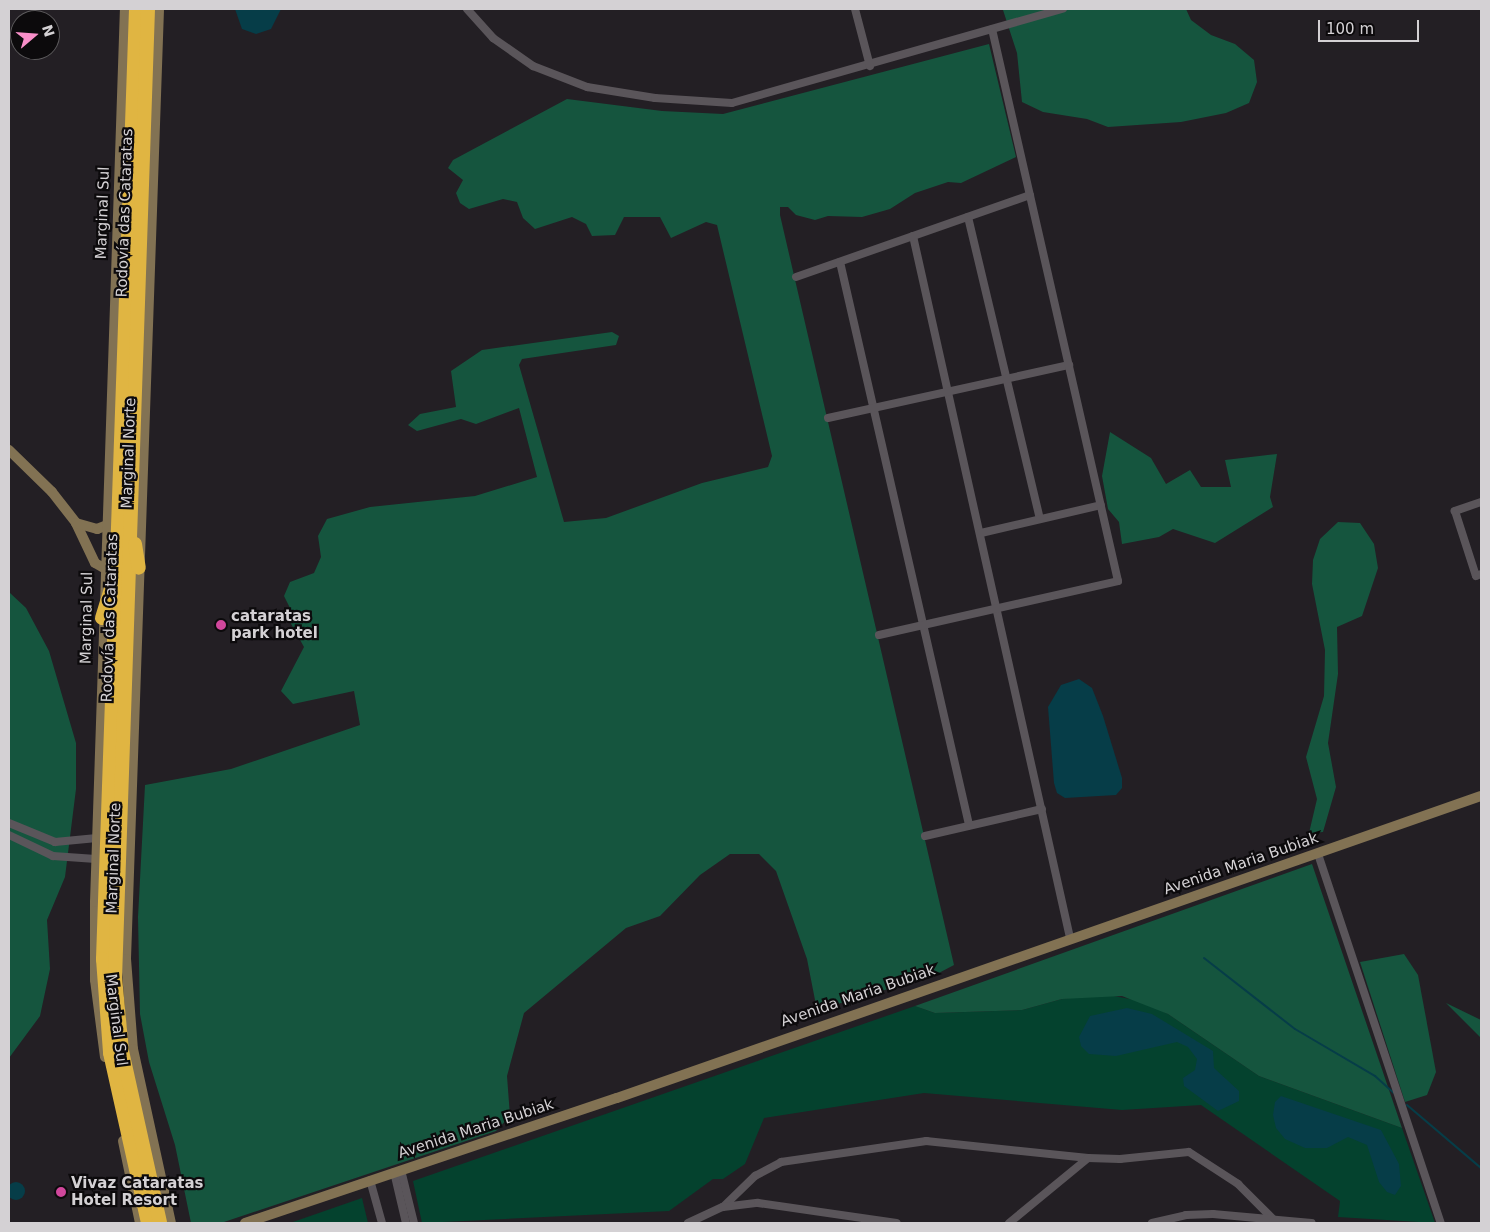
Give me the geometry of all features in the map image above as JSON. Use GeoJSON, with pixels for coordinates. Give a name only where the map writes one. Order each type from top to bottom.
{"type":"FeatureCollection","features":[{"type":"Feature","properties":{"kind":"highway","name":"Rodovía das Cataratas"},"geometry":{"type":"LineString","coordinates":[[136,9],[110,568],[109,959],[110,1053],[148,1223]]}},
{"type":"Feature","properties":{"kind":"highway","name":"Rodovía das Cataratas"},"geometry":{"type":"LineString","coordinates":[[110,884],[130,518],[148,9]]}},
{"type":"Feature","properties":{"kind":"highway"},"geometry":{"type":"LineString","coordinates":[[130,518],[139,568]]}},
{"type":"Feature","properties":{"kind":"highway"},"geometry":{"type":"LineString","coordinates":[[102,618],[110,568]]}},
{"type":"Feature","properties":{"kind":"highway","name":"Rodovía das Cataratas"},"geometry":{"type":"LineString","coordinates":[[109,959],[122,1051],[160,1223]]}},
{"type":"Feature","properties":{"kind":"street","name":"Marginal Sul"},"geometry":{"type":"LineString","coordinates":[[110,568],[105,526],[125,9]]}},
{"type":"Feature","properties":{"kind":"street","name":"Marginal Norte"},"geometry":{"type":"LineString","coordinates":[[159,9],[126,946],[133,1049],[171,1223]]}},
{"type":"Feature","properties":{"kind":"street"},"geometry":{"type":"LineString","coordinates":[[467,9],[493,38],[533,66],[587,87],[656,98],[732,104],[870,66],[1063,9]]}},
{"type":"Feature","properties":{"kind":"street"},"geometry":{"type":"LineString","coordinates":[[855,9],[870,66]]}},
{"type":"Feature","properties":{"kind":"street"},"geometry":{"type":"LineString","coordinates":[[879,635],[1118,582],[992,30]]}},
{"type":"Feature","properties":{"kind":"street"},"geometry":{"type":"LineString","coordinates":[[796,277],[1030,195]]}},
{"type":"Feature","properties":{"kind":"street"},"geometry":{"type":"LineString","coordinates":[[968,217],[1040,519]]}},
{"type":"Feature","properties":{"kind":"street"},"geometry":{"type":"LineString","coordinates":[[913,236],[950,391],[1070,938]]}},
{"type":"Feature","properties":{"kind":"street"},"geometry":{"type":"LineString","coordinates":[[840,262],[969,826]]}},
{"type":"Feature","properties":{"kind":"street"},"geometry":{"type":"LineString","coordinates":[[828,418],[1069,365]]}},
{"type":"Feature","properties":{"kind":"street"},"geometry":{"type":"LineString","coordinates":[[9,450],[52,492],[76,523],[95,563],[110,568]]}},
{"type":"Feature","properties":{"kind":"street"},"geometry":{"type":"LineString","coordinates":[[1481,502],[1455,512],[1476,576],[1481,574]]}},
{"type":"Feature","properties":{"kind":"street"},"geometry":{"type":"LineString","coordinates":[[981,533],[1101,505]]}},
{"type":"Feature","properties":{"kind":"street"},"geometry":{"type":"LineString","coordinates":[[76,523],[97,529],[105,526]]}},
{"type":"Feature","properties":{"kind":"street","name":"Marginal Sul"},"geometry":{"type":"LineString","coordinates":[[102,618],[94,945],[103,1048],[140,1223]]}},
{"type":"Feature","properties":{"kind":"street","name":"Avenida Maria Bubiak"},"geometry":{"type":"LineString","coordinates":[[245,1223],[1318,854],[1481,796]]}},
{"type":"Feature","properties":{"kind":"street"},"geometry":{"type":"LineString","coordinates":[[925,836],[1042,809]]}},
{"type":"Feature","properties":{"kind":"street"},"geometry":{"type":"LineString","coordinates":[[9,823],[55,842],[97,838]]}},
{"type":"Feature","properties":{"kind":"street"},"geometry":{"type":"LineString","coordinates":[[9,835],[53,856],[96,859]]}},
{"type":"Feature","properties":{"kind":"street"},"geometry":{"type":"LineString","coordinates":[[1318,854],[1441,1223]]}},
{"type":"Feature","properties":{"kind":"street"},"geometry":{"type":"LineString","coordinates":[[95,899],[127,900]]}},
{"type":"Feature","properties":{"kind":"street"},"geometry":{"type":"LineString","coordinates":[[94,945],[126,946]]}},
{"type":"Feature","properties":{"kind":"street"},"geometry":{"type":"LineString","coordinates":[[723,1207],[754,1176],[781,1162],[903,1143],[950,1142],[1088,1158],[1120,1159],[1190,1152],[1238,1184],[1274,1220]]}},
{"type":"Feature","properties":{"kind":"street"},"geometry":{"type":"LineString","coordinates":[[1009,1223],[1088,1158]]}},
{"type":"Feature","properties":{"kind":"street"},"geometry":{"type":"LineString","coordinates":[[398,1171],[406,1223]]}},
{"type":"Feature","properties":{"kind":"street"},"geometry":{"type":"LineString","coordinates":[[398,1171],[414,1223]]}},
{"type":"Feature","properties":{"kind":"street"},"geometry":{"type":"LineString","coordinates":[[370,1180],[382,1223]]}},
{"type":"Feature","properties":{"kind":"street"},"geometry":{"type":"LineString","coordinates":[[688,1223],[723,1207],[758,1203],[897,1223]]}},
{"type":"Feature","properties":{"kind":"street"},"geometry":{"type":"LineString","coordinates":[[1152,1223],[1186,1215],[1312,1223]]}},
{"type":"Feature","properties":{"kind":"green space"},"geometry":{"type":"Polygon","coordinates":[[[999,9],[1186,9],[1191,20],[1211,35],[1235,44],[1254,60],[1257,82],[1249,103],[1226,113],[1181,122],[1108,127],[1087,119],[1043,112],[1022,102],[1017,53],[1003,10],[999,9]]]}},
{"type":"Feature","properties":{"kind":"green space"},"geometry":{"type":"Polygon","coordinates":[[[989,44],[1016,157],[961,183],[948,182],[915,193],[890,209],[862,217],[828,216],[815,220],[796,215],[788,207],[780,207],[780,215],[954,965],[935,975],[821,1009],[815,1000],[807,959],[776,871],[759,854],[730,854],[700,875],[660,916],[626,928],[524,1013],[507,1076],[510,1116],[496,1131],[221,1223],[191,1223],[175,1145],[149,1062],[140,1014],[138,917],[145,785],[231,769],[360,725],[354,691],[293,704],[281,691],[304,647],[289,620],[291,610],[284,596],[290,582],[314,573],[321,557],[318,536],[327,519],[370,507],[475,496],[537,477],[519,408],[476,424],[461,419],[417,431],[408,425],[420,414],[456,407],[451,371],[482,350],[612,332],[619,336],[616,345],[522,359],[519,365],[564,522],[606,518],[702,483],[768,467],[772,456],[717,225],[706,222],[671,238],[660,217],[624,217],[615,235],[592,236],[586,224],[572,217],[535,229],[523,218],[517,202],[503,199],[469,209],[460,203],[456,193],[463,180],[448,168],[453,160],[567,99],[662,111],[723,114],[989,44]]]}},
{"type":"Feature","properties":{"kind":"green space"},"geometry":{"type":"Polygon","coordinates":[[[1110,432],[1151,458],[1166,484],[1190,470],[1201,487],[1231,487],[1225,460],[1277,454],[1270,497],[1273,507],[1215,543],[1173,529],[1159,537],[1122,544],[1119,522],[1108,509],[1102,476],[1110,432]]]}},
{"type":"Feature","properties":{"kind":"green space"},"geometry":{"type":"Polygon","coordinates":[[[1338,522],[1360,523],[1374,544],[1378,568],[1362,616],[1337,627],[1338,674],[1328,743],[1336,787],[1323,832],[1309,833],[1317,799],[1306,757],[1324,696],[1325,650],[1312,584],[1313,560],[1320,539],[1338,522]]]}},
{"type":"Feature","properties":{"kind":"green space"},"geometry":{"type":"Polygon","coordinates":[[[9,592],[26,608],[49,651],[76,743],[76,789],[65,877],[47,920],[50,969],[40,1016],[9,1058],[9,592]]]}},
{"type":"Feature","properties":{"kind":"green space"},"geometry":{"type":"Polygon","coordinates":[[[1312,864],[1402,1128],[1259,1076],[1168,1014],[1122,996],[1062,999],[1022,1010],[935,1013],[915,1006],[1312,864]]]}},
{"type":"Feature","properties":{"kind":"green space"},"geometry":{"type":"Polygon","coordinates":[[[1404,954],[1418,975],[1436,1072],[1427,1095],[1405,1102],[1360,962],[1404,954]]]}},
{"type":"Feature","properties":{"kind":"green space"},"geometry":{"type":"Polygon","coordinates":[[[1103,994],[1141,1001],[1168,1014],[1259,1076],[1402,1128],[1435,1223],[1338,1217],[1340,1201],[1201,1105],[1122,1110],[924,1093],[764,1118],[745,1164],[723,1179],[713,1179],[669,1211],[422,1223],[413,1181],[915,1006],[935,1013],[1022,1010],[1062,999],[1103,994]]]}},
{"type":"Feature","properties":{"kind":"green space"},"geometry":{"type":"Polygon","coordinates":[[[1446,1003],[1481,1020],[1481,1038],[1446,1003]]]}},
{"type":"Feature","properties":{"kind":"green space"},"geometry":{"type":"Polygon","coordinates":[[[362,1198],[368,1223],[290,1223],[362,1198]]]}},
{"type":"Feature","properties":{"kind":"water"},"geometry":{"type":"Polygon","coordinates":[[[235,9],[281,9],[271,29],[256,34],[242,29],[235,9]]]}},
{"type":"Feature","properties":{"kind":"water"},"geometry":{"type":"Polygon","coordinates":[[[1079,679],[1092,688],[1103,716],[1122,778],[1122,788],[1116,795],[1065,798],[1057,793],[1054,783],[1048,707],[1061,685],[1079,679]]]}},
{"type":"Feature","properties":{"kind":"water"},"geometry":{"type":"Polygon","coordinates":[[[1127,1008],[1152,1014],[1213,1051],[1214,1068],[1239,1091],[1239,1101],[1218,1111],[1184,1086],[1183,1078],[1195,1070],[1197,1059],[1188,1047],[1177,1042],[1116,1056],[1089,1054],[1081,1046],[1079,1037],[1090,1016],[1127,1008]]]}},
{"type":"Feature","properties":{"kind":"water"},"geometry":{"type":"Polygon","coordinates":[[[1281,1096],[1381,1130],[1399,1164],[1401,1186],[1395,1195],[1387,1192],[1379,1182],[1367,1145],[1348,1137],[1327,1148],[1305,1148],[1285,1139],[1276,1128],[1273,1115],[1275,1102],[1281,1096]]]}},
{"type":"Feature","properties":{"kind":"water"},"geometry":{"type":"Polygon","coordinates":[[[16,1182],[22,1185],[25,1191],[22,1197],[16,1200],[10,1197],[7,1191],[10,1185],[16,1182]]]}},
{"type":"Feature","properties":{"kind":"waterway"},"geometry":{"type":"LineString","coordinates":[[1204,958],[1295,1029],[1375,1076],[1394,1093]]}},
{"type":"Feature","properties":{"kind":"waterway"},"geometry":{"type":"LineString","coordinates":[[1407,1105],[1481,1168]]}},
{"type":"Feature","properties":{"kind":"place","name":"cataratas park hotel"},"geometry":{"type":"Point","coordinates":[221,625]}},
{"type":"Feature","properties":{"kind":"place","name":"Vivaz Cataratas Hotel Resort"},"geometry":{"type":"Point","coordinates":[61,1192]}}]}
